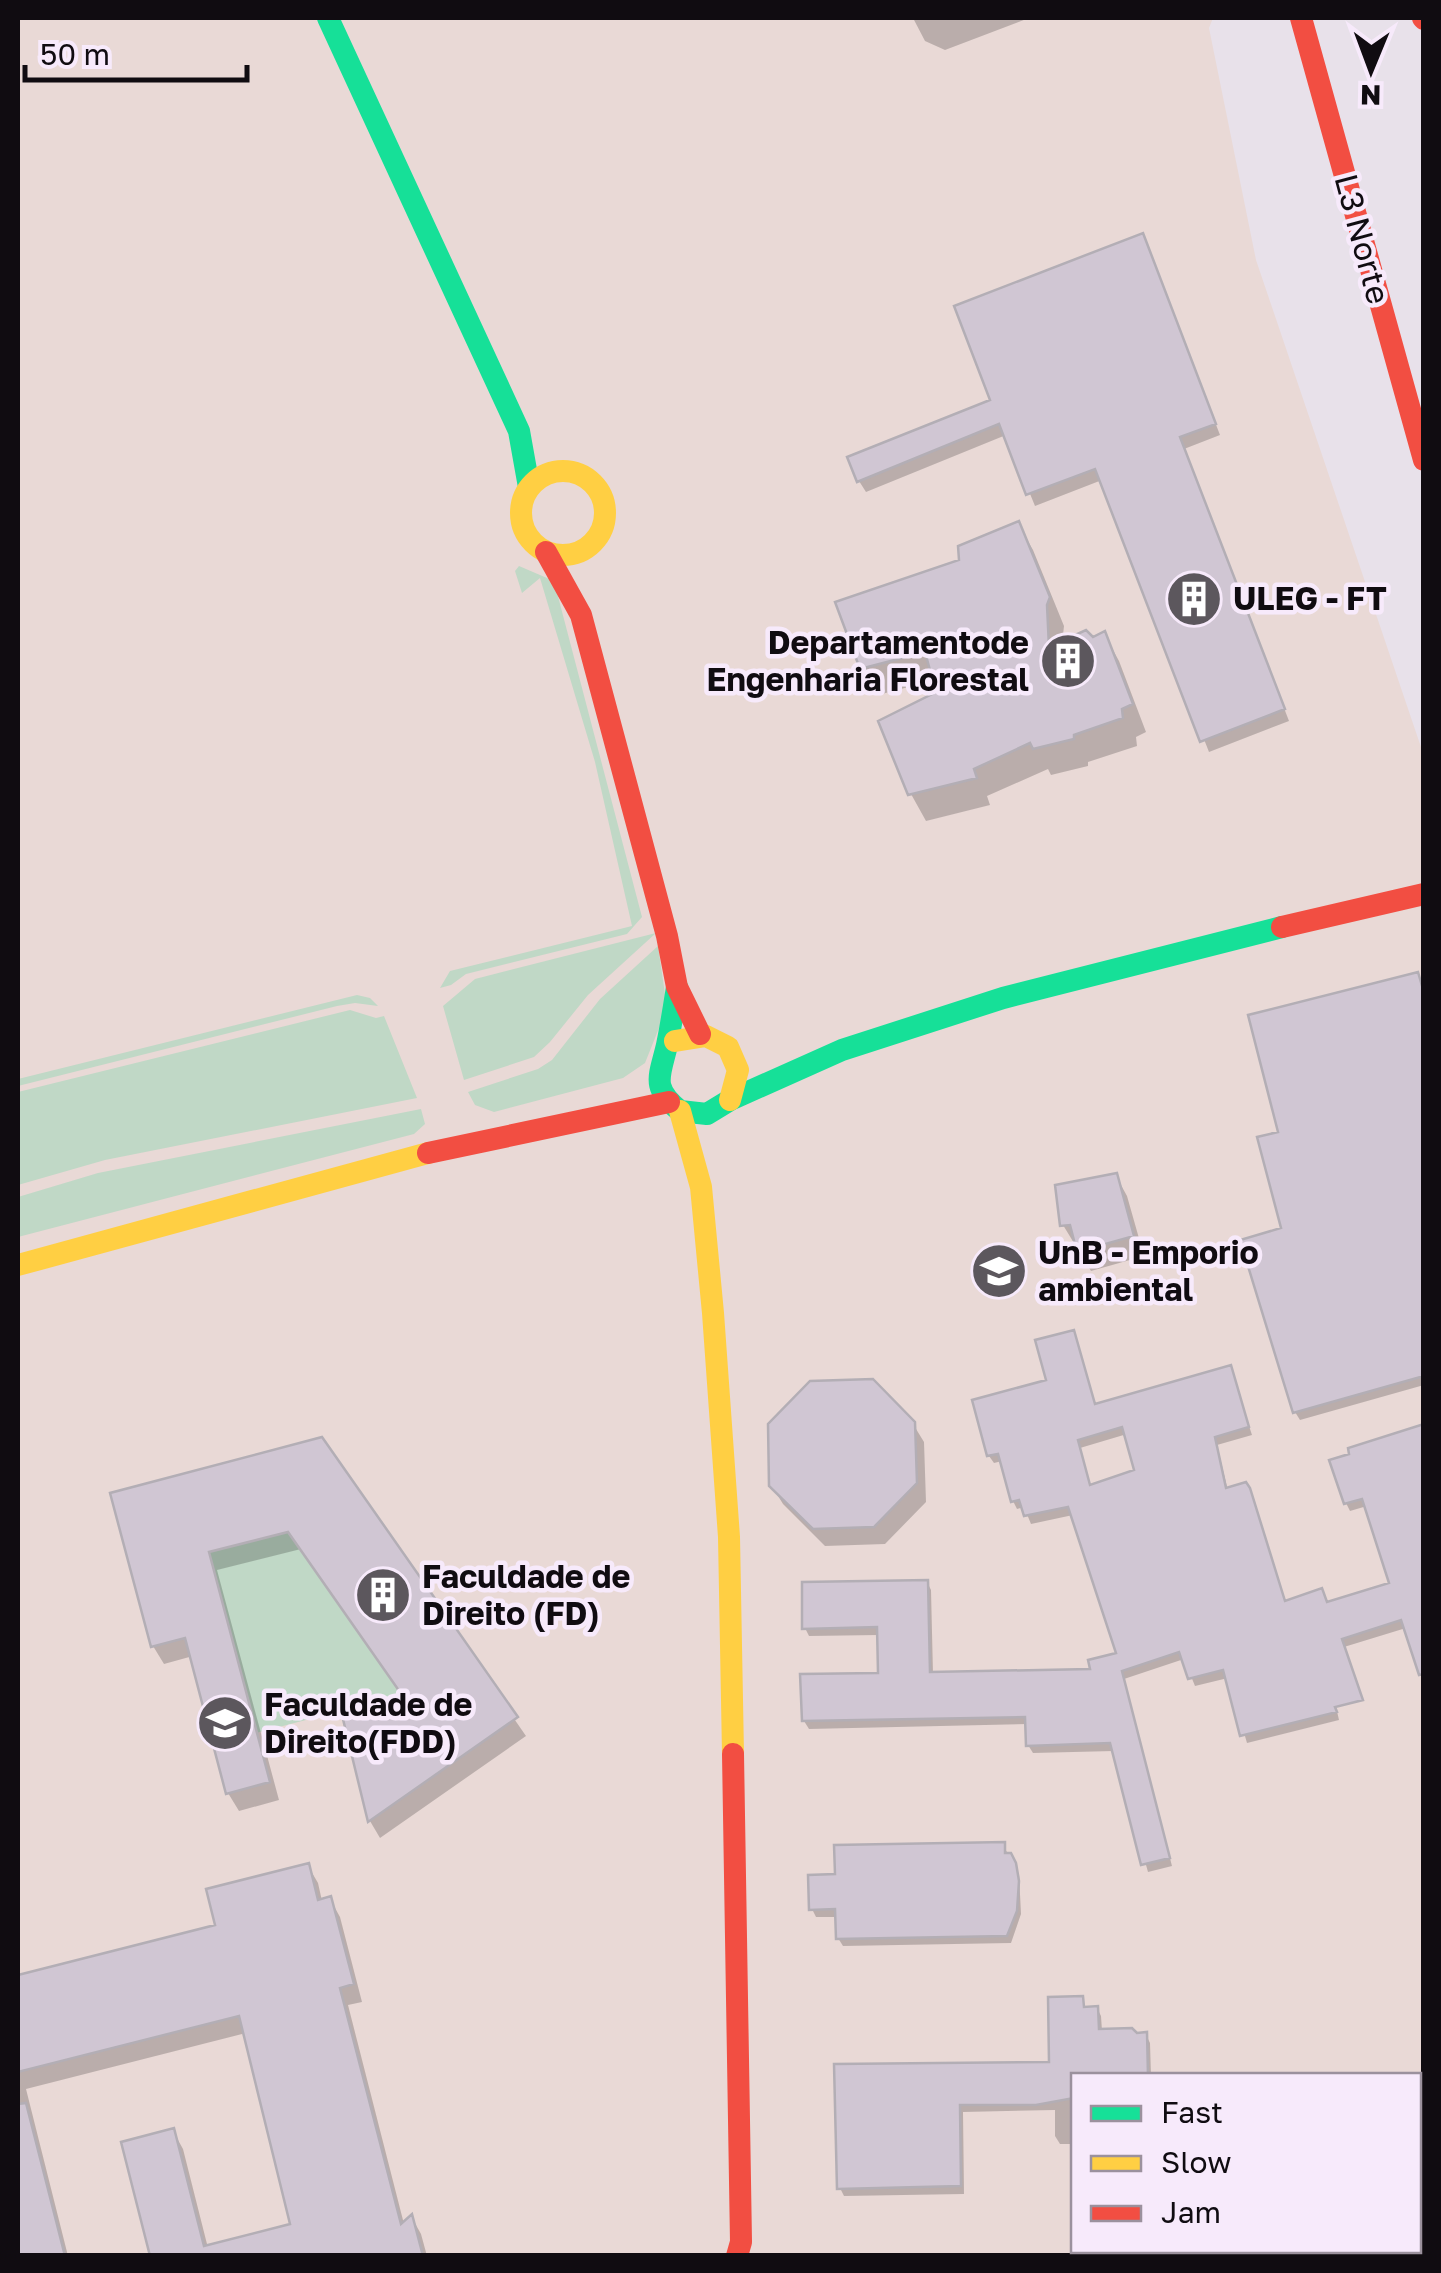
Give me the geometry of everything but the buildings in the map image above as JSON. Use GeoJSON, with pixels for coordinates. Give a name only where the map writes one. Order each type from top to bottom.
{"type":"FeatureCollection","features":[{"type":"Feature","properties":{"kind":"street"},"geometry":{"type":"LineString","coordinates":[[328,18],[519,431],[529,487]]}},
{"type":"Feature","properties":{"kind":"street","name":"L3 Norte"},"geometry":{"type":"LineString","coordinates":[[1301,18],[1424,460]]}},
{"type":"Feature","properties":{"kind":"street"},"geometry":{"type":"LineString","coordinates":[[519,431],[570,471],[592,482],[605,504],[602,530],[594,542],[570,555],[546,552]]}},
{"type":"Feature","properties":{"kind":"street"},"geometry":{"type":"LineString","coordinates":[[570,471],[545,475],[529,487],[521,505],[522,525],[527,536],[546,552],[581,616],[667,936],[677,987],[700,1034]]}},
{"type":"Feature","properties":{"kind":"street"},"geometry":{"type":"LineString","coordinates":[[581,616],[583,550]]}},
{"type":"Feature","properties":{"kind":"street"},"geometry":{"type":"LineString","coordinates":[[18,1265],[447,1147],[566,1119],[674,1106],[707,1114],[842,1050],[1002,998],[1424,894]]}},
{"type":"Feature","properties":{"kind":"street"},"geometry":{"type":"LineString","coordinates":[[666,1051],[677,987]]}},
{"type":"Feature","properties":{"kind":"street"},"geometry":{"type":"LineString","coordinates":[[701,1187],[712,1138],[739,1076],[737,1063],[723,1042],[700,1034],[675,1041],[659,1063],[658,1076],[674,1106],[701,1187],[713,1313],[729,1555],[742,2251]]}},
{"type":"Feature","properties":{"kind":"street"},"geometry":{"type":"LineString","coordinates":[[737,1063],[842,1050]]}},
{"type":"Feature","properties":{"kind":"street"},"geometry":{"type":"LineString","coordinates":[[566,1119],[658,1076]]}},
{"type":"Feature","properties":{"kind":"shaded area"},"geometry":{"type":"Polygon","coordinates":[[[18,18],[1213,18],[1209,28],[1256,260],[1423,753],[1423,2255],[18,2255],[18,18]]]}},
{"type":"Feature","properties":{"kind":"green space"},"geometry":{"type":"Polygon","coordinates":[[[519,566],[554,581],[642,917],[627,934],[466,974],[440,988],[450,971],[632,926],[595,762],[540,578],[522,593],[515,571],[519,566]]]}},
{"type":"Feature","properties":{"kind":"green space"},"geometry":{"type":"Polygon","coordinates":[[[656,933],[588,995],[534,1057],[464,1080],[443,1006],[475,979],[656,933]]]}},
{"type":"Feature","properties":{"kind":"green space"},"geometry":{"type":"Polygon","coordinates":[[[658,946],[667,1008],[645,1063],[623,1078],[494,1112],[475,1105],[468,1092],[538,1069],[552,1060],[600,999],[658,946]]]}},
{"type":"Feature","properties":{"kind":"green space"},"geometry":{"type":"Polygon","coordinates":[[[357,995],[370,998],[378,1006],[337,1006],[18,1086],[18,1079],[357,995]]]}},
{"type":"Feature","properties":{"kind":"green space"},"geometry":{"type":"Polygon","coordinates":[[[350,1010],[376,1018],[384,1016],[417,1098],[105,1160],[18,1185],[18,1092],[350,1010]]]}},
{"type":"Feature","properties":{"kind":"green space"},"geometry":{"type":"Polygon","coordinates":[[[421,1109],[425,1124],[414,1134],[18,1237],[18,1197],[98,1173],[421,1109]]]}},
{"type":"Feature","properties":{"kind":"green space"},"geometry":{"type":"Polygon","coordinates":[[[288,1532],[402,1695],[256,1733],[209,1552],[288,1532]]]}},
{"type":"Feature","properties":{"kind":"traffic: fast"},"geometry":{"type":"LineString","coordinates":[[328,18],[519,431],[529,487]]}},
{"type":"Feature","properties":{"kind":"traffic: fast"},"geometry":{"type":"LineString","coordinates":[[677,987],[660,1073],[661,1088],[680,1111],[707,1114],[842,1050],[1003,998],[1282,927]]}},
{"type":"Feature","properties":{"kind":"traffic: slow"},"geometry":{"type":"LineString","coordinates":[[563,471],[579,474],[593,483],[602,497],[605,513],[602,529],[593,543],[579,552],[563,555],[547,552],[533,543],[524,529],[521,513],[524,497],[533,483],[547,474],[563,471]]}},
{"type":"Feature","properties":{"kind":"traffic: slow"},"geometry":{"type":"LineString","coordinates":[[675,1041],[706,1036],[728,1047],[738,1070],[730,1100]]}},
{"type":"Feature","properties":{"kind":"traffic: slow"},"geometry":{"type":"LineString","coordinates":[[680,1111],[701,1187],[713,1313],[729,1537],[733,1754]]}},
{"type":"Feature","properties":{"kind":"traffic: slow"},"geometry":{"type":"LineString","coordinates":[[18,1265],[428,1153]]}},
{"type":"Feature","properties":{"kind":"traffic: jam"},"geometry":{"type":"LineString","coordinates":[[1301,18],[1424,460]]}},
{"type":"Feature","properties":{"kind":"traffic: jam"},"geometry":{"type":"LineString","coordinates":[[546,552],[581,615],[667,936],[677,987],[700,1034]]}},
{"type":"Feature","properties":{"kind":"traffic: jam"},"geometry":{"type":"LineString","coordinates":[[1282,927],[1424,894]]}},
{"type":"Feature","properties":{"kind":"traffic: jam"},"geometry":{"type":"LineString","coordinates":[[428,1153],[669,1102]]}},
{"type":"Feature","properties":{"kind":"traffic: jam"},"geometry":{"type":"LineString","coordinates":[[733,1754],[741,2242],[737,2256]]}},
{"type":"Feature","properties":{"kind":"place","name":"ULEG - FT"},"geometry":{"type":"Point","coordinates":[1194,599]}},
{"type":"Feature","properties":{"kind":"place","name":"Departamentode Engenharia Florestal"},"geometry":{"type":"Point","coordinates":[1068,661]}},
{"type":"Feature","properties":{"kind":"place","name":"UnB - Emporio ambiental"},"geometry":{"type":"Point","coordinates":[999,1271]}},
{"type":"Feature","properties":{"kind":"place","name":"Faculdade de Direito (FD)"},"geometry":{"type":"Point","coordinates":[383,1595]}},
{"type":"Feature","properties":{"kind":"place","name":"Faculdade de Direito(FDD)"},"geometry":{"type":"Point","coordinates":[225,1723]}}]}
